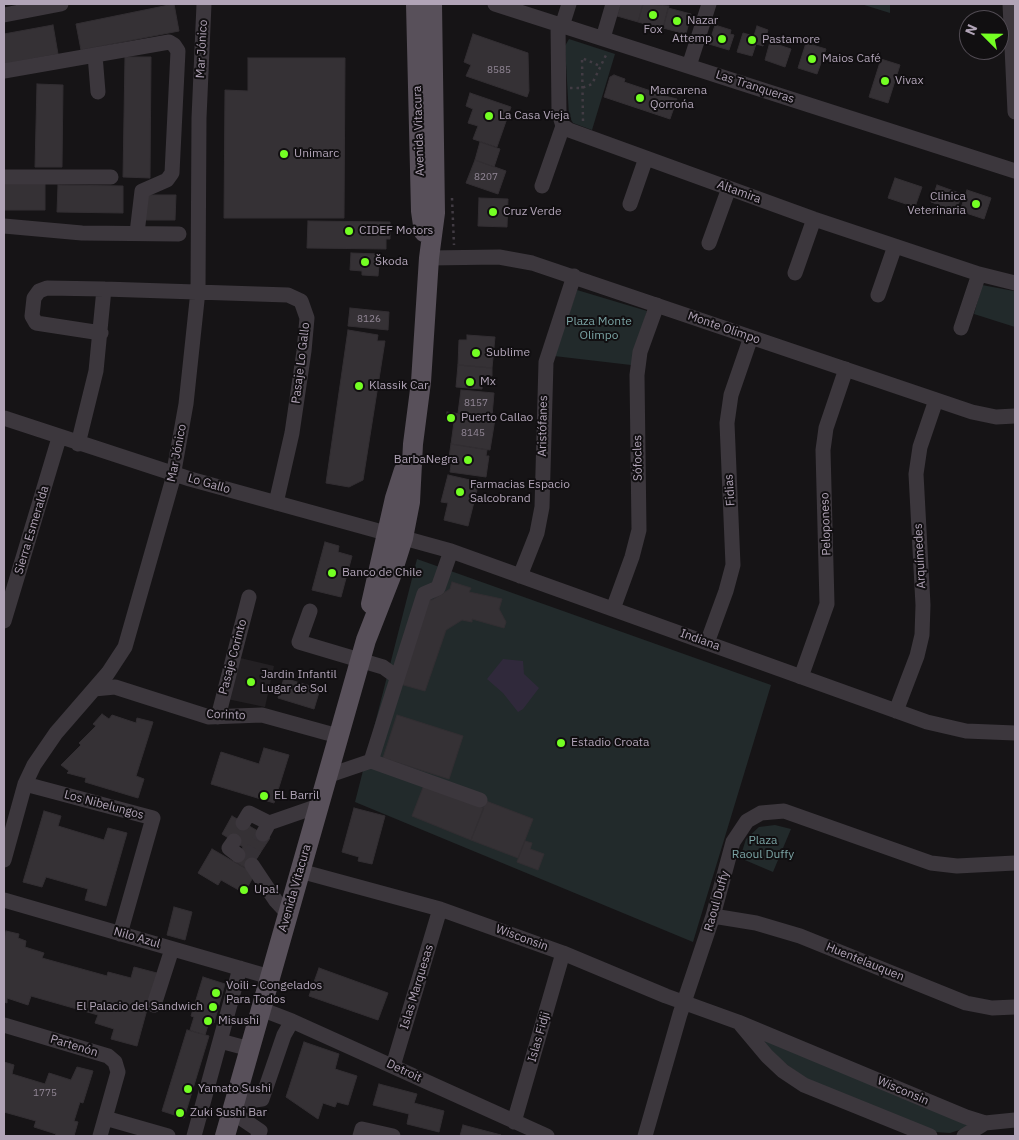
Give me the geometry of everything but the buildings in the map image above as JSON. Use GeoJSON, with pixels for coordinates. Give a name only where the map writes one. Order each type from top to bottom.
{"type":"FeatureCollection","features":[{"type":"Feature","properties":{"kind":"main road","name":"Avenida Vitacura"},"geometry":{"type":"LineString","coordinates":[[416,4],[421,212],[429,258]]}},
{"type":"Feature","properties":{"kind":"main road","name":"Avenida Vitacura"},"geometry":{"type":"LineString","coordinates":[[225,1136],[363,650],[372,590],[395,536],[395,498],[413,444],[427,320],[429,258],[435,197],[432,4]]}},
{"type":"Feature","properties":{"kind":"street"},"geometry":{"type":"LineString","coordinates":[[4,15],[62,4]]}},
{"type":"Feature","properties":{"kind":"street","name":"Mar Jónico"},"geometry":{"type":"LineString","coordinates":[[4,860],[26,784],[34,765],[56,733],[120,656],[129,638],[173,473],[186,404],[198,291],[199,118],[204,4]]}},
{"type":"Feature","properties":{"kind":"street","name":"Las Tranqueras"},"geometry":{"type":"LineString","coordinates":[[495,4],[1015,171]]}},
{"type":"Feature","properties":{"kind":"street"},"geometry":{"type":"LineString","coordinates":[[542,186],[563,126],[559,113],[560,25],[569,4]]}},
{"type":"Feature","properties":{"kind":"street"},"geometry":{"type":"LineString","coordinates":[[603,38],[613,4]]}},
{"type":"Feature","properties":{"kind":"street"},"geometry":{"type":"LineString","coordinates":[[689,66],[709,4]]}},
{"type":"Feature","properties":{"kind":"street"},"geometry":{"type":"LineString","coordinates":[[1010,4],[1015,112]]}},
{"type":"Feature","properties":{"kind":"street"},"geometry":{"type":"LineString","coordinates":[[4,72],[168,42],[178,50],[202,49]]}},
{"type":"Feature","properties":{"kind":"street"},"geometry":{"type":"LineString","coordinates":[[137,233],[142,191],[167,180],[172,173],[178,50]]}},
{"type":"Feature","properties":{"kind":"street"},"geometry":{"type":"LineString","coordinates":[[95,55],[98,92]]}},
{"type":"Feature","properties":{"kind":"street","name":"Altamira"},"geometry":{"type":"LineString","coordinates":[[563,126],[581,135],[814,219],[979,274],[1015,283]]}},
{"type":"Feature","properties":{"kind":"street"},"geometry":{"type":"LineString","coordinates":[[630,204],[646,158]]}},
{"type":"Feature","properties":{"kind":"street"},"geometry":{"type":"LineString","coordinates":[[4,177],[111,177]]}},
{"type":"Feature","properties":{"kind":"street"},"geometry":{"type":"LineString","coordinates":[[709,243],[729,188]]}},
{"type":"Feature","properties":{"kind":"street"},"geometry":{"type":"LineString","coordinates":[[795,273],[814,219]]}},
{"type":"Feature","properties":{"kind":"street"},"geometry":{"type":"LineString","coordinates":[[4,226],[82,232],[178,234]]}},
{"type":"Feature","properties":{"kind":"street"},"geometry":{"type":"LineString","coordinates":[[878,295],[895,246]]}},
{"type":"Feature","properties":{"kind":"street","name":"Monte Olimpo"},"geometry":{"type":"LineString","coordinates":[[429,258],[486,257],[513,259],[574,276],[980,414],[1015,416]]}},
{"type":"Feature","properties":{"kind":"street"},"geometry":{"type":"LineString","coordinates":[[961,328],[979,274]]}},
{"type":"Feature","properties":{"kind":"street","name":"Aristófanes"},"geometry":{"type":"LineString","coordinates":[[520,576],[537,532],[542,507],[546,362],[574,276]]}},
{"type":"Feature","properties":{"kind":"street","name":"Pasaje Lo Gallo"},"geometry":{"type":"LineString","coordinates":[[101,333],[36,323],[32,316],[32,307],[39,291],[47,288],[198,291],[288,295],[295,297],[306,308],[307,318],[292,433],[276,503]]}},
{"type":"Feature","properties":{"kind":"street"},"geometry":{"type":"LineString","coordinates":[[78,444],[94,380],[101,333],[104,289]]}},
{"type":"Feature","properties":{"kind":"street","name":"Sófocles"},"geometry":{"type":"LineString","coordinates":[[613,609],[632,557],[639,530],[637,375],[640,352],[657,305]]}},
{"type":"Feature","properties":{"kind":"street","name":"Fidias"},"geometry":{"type":"LineString","coordinates":[[707,643],[733,565],[727,423],[731,395],[751,337]]}},
{"type":"Feature","properties":{"kind":"street","name":"Peloponeso"},"geometry":{"type":"LineString","coordinates":[[801,677],[827,604],[824,440],[827,422],[846,370]]}},
{"type":"Feature","properties":{"kind":"street","name":"Arquímedes"},"geometry":{"type":"LineString","coordinates":[[896,711],[917,656],[922,635],[916,474],[923,437],[936,400]]}},
{"type":"Feature","properties":{"kind":"street","name":"Lo Gallo"},"geometry":{"type":"LineString","coordinates":[[4,418],[59,438],[173,473],[395,536]]}},
{"type":"Feature","properties":{"kind":"street","name":"Sierra Esmeralda"},"geometry":{"type":"LineString","coordinates":[[4,621],[59,438]]}},
{"type":"Feature","properties":{"kind":"street","name":"Indiana"},"geometry":{"type":"LineString","coordinates":[[395,536],[451,551],[950,729],[982,733],[1015,733]]}},
{"type":"Feature","properties":{"kind":"street"},"geometry":{"type":"LineString","coordinates":[[371,761],[424,594],[438,588],[451,551]]}},
{"type":"Feature","properties":{"kind":"street","name":"Pasaje Corinto"},"geometry":{"type":"LineString","coordinates":[[218,717],[249,597]]}},
{"type":"Feature","properties":{"kind":"street"},"geometry":{"type":"LineString","coordinates":[[310,611],[299,642],[363,650],[397,677]]}},
{"type":"Feature","properties":{"kind":"street"},"geometry":{"type":"LineString","coordinates":[[108,672],[111,683],[115,687]]}},
{"type":"Feature","properties":{"kind":"street","name":"Corinto"},"geometry":{"type":"LineString","coordinates":[[94,689],[115,687],[209,717],[262,715],[338,736]]}},
{"type":"Feature","properties":{"kind":"street"},"geometry":{"type":"LineString","coordinates":[[327,776],[371,761],[480,800]]}},
{"type":"Feature","properties":{"kind":"street","name":"Los Nibelungos"},"geometry":{"type":"LineString","coordinates":[[26,784],[153,818],[120,934]]}},
{"type":"Feature","properties":{"kind":"street"},"geometry":{"type":"LineString","coordinates":[[244,823],[249,812],[266,829],[318,806]]}},
{"type":"Feature","properties":{"kind":"street","name":"Raoul Duffy"},"geometry":{"type":"LineString","coordinates":[[649,1135],[684,1003],[713,916],[737,834],[747,821],[769,811],[784,811],[931,863],[957,866],[1015,863]]}},
{"type":"Feature","properties":{"kind":"street"},"geometry":{"type":"LineString","coordinates":[[253,866],[276,901],[288,914]]}},
{"type":"Feature","properties":{"kind":"street","name":"Wisconsin"},"geometry":{"type":"LineString","coordinates":[[300,871],[440,909],[563,953],[684,1003],[738,1022],[966,1118],[985,1123],[1015,1120]]}},
{"type":"Feature","properties":{"kind":"street","name":"Nilo Azul"},"geometry":{"type":"LineString","coordinates":[[4,900],[270,977]]}},
{"type":"Feature","properties":{"kind":"street","name":"Islas Marquesas"},"geometry":{"type":"LineString","coordinates":[[393,1066],[440,909]]}},
{"type":"Feature","properties":{"kind":"street","name":"Huentelauquen"},"geometry":{"type":"LineString","coordinates":[[713,916],[756,923],[800,936],[966,1003],[992,1008],[1015,1007]]}},
{"type":"Feature","properties":{"kind":"street"},"geometry":{"type":"LineString","coordinates":[[154,1005],[172,949]]}},
{"type":"Feature","properties":{"kind":"street","name":"Islas Fidji"},"geometry":{"type":"LineString","coordinates":[[514,1122],[563,953]]}},
{"type":"Feature","properties":{"kind":"street"},"geometry":{"type":"LineString","coordinates":[[194,1136],[240,968]]}},
{"type":"Feature","properties":{"kind":"street","name":"Detroit"},"geometry":{"type":"LineString","coordinates":[[261,1009],[292,1021],[547,1136]]}},
{"type":"Feature","properties":{"kind":"street"},"geometry":{"type":"LineString","coordinates":[[259,1134],[233,1107],[262,1099],[284,1035],[292,1021]]}},
{"type":"Feature","properties":{"kind":"street"},"geometry":{"type":"LineString","coordinates":[[738,1022],[783,1072],[804,1084],[930,1136]]}},
{"type":"Feature","properties":{"kind":"street","name":"Partenón"},"geometry":{"type":"LineString","coordinates":[[4,1025],[112,1058],[117,1065],[118,1072],[100,1136]]}},
{"type":"Feature","properties":{"kind":"street"},"geometry":{"type":"LineString","coordinates":[[220,1041],[250,1049]]}},
{"type":"Feature","properties":{"kind":"street"},"geometry":{"type":"LineString","coordinates":[[105,1118],[168,1136]]}},
{"type":"Feature","properties":{"kind":"street","name":"Wisconsin"},"geometry":{"type":"LineString","coordinates":[[964,1136],[985,1123]]}},
{"type":"Feature","properties":{"kind":"street"},"geometry":{"type":"LineString","coordinates":[[360,1136],[362,1129],[393,1136]]}},
{"type":"Feature","properties":{"kind":"path"},"geometry":{"type":"LineString","coordinates":[[559,89],[582,88],[592,84],[600,66],[582,58],[582,88],[583,124],[581,135]]}},
{"type":"Feature","properties":{"kind":"shaded area","name":"Jardin Infantil Lugar de Sol"},"geometry":{"type":"Polygon","coordinates":[[[236,657],[274,666],[265,707],[227,699],[236,657]]]}},
{"type":"Feature","properties":{"kind":"shaded area"},"geometry":{"type":"Polygon","coordinates":[[[503,659],[523,661],[524,674],[539,688],[523,709],[518,712],[503,693],[487,679],[503,659]]]}},
{"type":"Feature","properties":{"kind":"green space"},"geometry":{"type":"Polygon","coordinates":[[[861,4],[890,4],[890,13],[861,4]]]}},
{"type":"Feature","properties":{"kind":"green space"},"geometry":{"type":"Polygon","coordinates":[[[569,39],[615,54],[592,130],[573,123],[569,116],[565,46],[569,39]]]}},
{"type":"Feature","properties":{"kind":"green space"},"geometry":{"type":"Polygon","coordinates":[[[982,285],[1014,291],[1015,327],[974,314],[982,285]]]}},
{"type":"Feature","properties":{"kind":"green space","name":"Plaza Monte Olimpo"},"geometry":{"type":"Polygon","coordinates":[[[577,290],[647,311],[631,365],[554,356],[577,290]]]}},
{"type":"Feature","properties":{"kind":"green space","name":"Estadio Croata"},"geometry":{"type":"Polygon","coordinates":[[[417,559],[771,685],[693,942],[355,802],[417,559]]]}},
{"type":"Feature","properties":{"kind":"green space","name":"Plaza Raoul Duffy"},"geometry":{"type":"Polygon","coordinates":[[[775,825],[791,829],[773,872],[740,858],[746,839],[759,827],[775,825]]]}},
{"type":"Feature","properties":{"kind":"green space"},"geometry":{"type":"Polygon","coordinates":[[[761,1037],[972,1126],[950,1133],[935,1132],[809,1081],[774,1055],[761,1037]]]}},
{"type":"Feature","properties":{"kind":"tunnel"},"geometry":{"type":"LineString","coordinates":[[247,861],[263,834]]}},
{"type":"Feature","properties":{"kind":"place","name":"Fox"},"geometry":{"type":"Point","coordinates":[653,15]}},
{"type":"Feature","properties":{"kind":"place","name":"Nazar"},"geometry":{"type":"Point","coordinates":[677,21]}},
{"type":"Feature","properties":{"kind":"place","name":"Attemp"},"geometry":{"type":"Point","coordinates":[722,39]}},
{"type":"Feature","properties":{"kind":"place","name":"Pastamore"},"geometry":{"type":"Point","coordinates":[752,40]}},
{"type":"Feature","properties":{"kind":"place","name":"Maios Café"},"geometry":{"type":"Point","coordinates":[812,59]}},
{"type":"Feature","properties":{"kind":"place","name":"Vivax"},"geometry":{"type":"Point","coordinates":[885,81]}},
{"type":"Feature","properties":{"kind":"place","name":"Marcarena Qorrońa"},"geometry":{"type":"Point","coordinates":[640,98]}},
{"type":"Feature","properties":{"kind":"place","name":"La Casa Vieja"},"geometry":{"type":"Point","coordinates":[489,116]}},
{"type":"Feature","properties":{"kind":"place","name":"Unimarc"},"geometry":{"type":"Point","coordinates":[284,154]}},
{"type":"Feature","properties":{"kind":"place","name":"Clinica Veterinaria"},"geometry":{"type":"Point","coordinates":[976,204]}},
{"type":"Feature","properties":{"kind":"place","name":"Cruz Verde"},"geometry":{"type":"Point","coordinates":[493,212]}},
{"type":"Feature","properties":{"kind":"place","name":"CIDEF Motors"},"geometry":{"type":"Point","coordinates":[349,231]}},
{"type":"Feature","properties":{"kind":"place","name":"Škoda"},"geometry":{"type":"Point","coordinates":[365,262]}},
{"type":"Feature","properties":{"kind":"place","name":"Sublime"},"geometry":{"type":"Point","coordinates":[476,353]}},
{"type":"Feature","properties":{"kind":"place","name":"Mx"},"geometry":{"type":"Point","coordinates":[470,382]}},
{"type":"Feature","properties":{"kind":"place","name":"Klassik Car"},"geometry":{"type":"Point","coordinates":[359,386]}},
{"type":"Feature","properties":{"kind":"place","name":"Puerto Callao"},"geometry":{"type":"Point","coordinates":[451,418]}},
{"type":"Feature","properties":{"kind":"place","name":"BarbaNegra"},"geometry":{"type":"Point","coordinates":[468,460]}},
{"type":"Feature","properties":{"kind":"place","name":"Farmacias Espacio Salcobrand"},"geometry":{"type":"Point","coordinates":[460,492]}},
{"type":"Feature","properties":{"kind":"place","name":"Banco de Chile"},"geometry":{"type":"Point","coordinates":[332,573]}},
{"type":"Feature","properties":{"kind":"place","name":"Jardin Infantil Lugar de Sol"},"geometry":{"type":"Point","coordinates":[251,682]}},
{"type":"Feature","properties":{"kind":"place","name":"Estadio Croata"},"geometry":{"type":"Point","coordinates":[561,743]}},
{"type":"Feature","properties":{"kind":"place","name":"EL Barril"},"geometry":{"type":"Point","coordinates":[264,796]}},
{"type":"Feature","properties":{"kind":"place","name":"Upa!"},"geometry":{"type":"Point","coordinates":[244,890]}},
{"type":"Feature","properties":{"kind":"place","name":"Voili - Congelados Para Todos"},"geometry":{"type":"Point","coordinates":[216,993]}},
{"type":"Feature","properties":{"kind":"place","name":"El Palacio del Sandwich"},"geometry":{"type":"Point","coordinates":[213,1007]}},
{"type":"Feature","properties":{"kind":"place","name":"Misushi"},"geometry":{"type":"Point","coordinates":[208,1021]}},
{"type":"Feature","properties":{"kind":"place","name":"Yamato Sushi"},"geometry":{"type":"Point","coordinates":[188,1089]}},
{"type":"Feature","properties":{"kind":"place","name":"Zuki Sushi Bar"},"geometry":{"type":"Point","coordinates":[180,1113]}}]}
